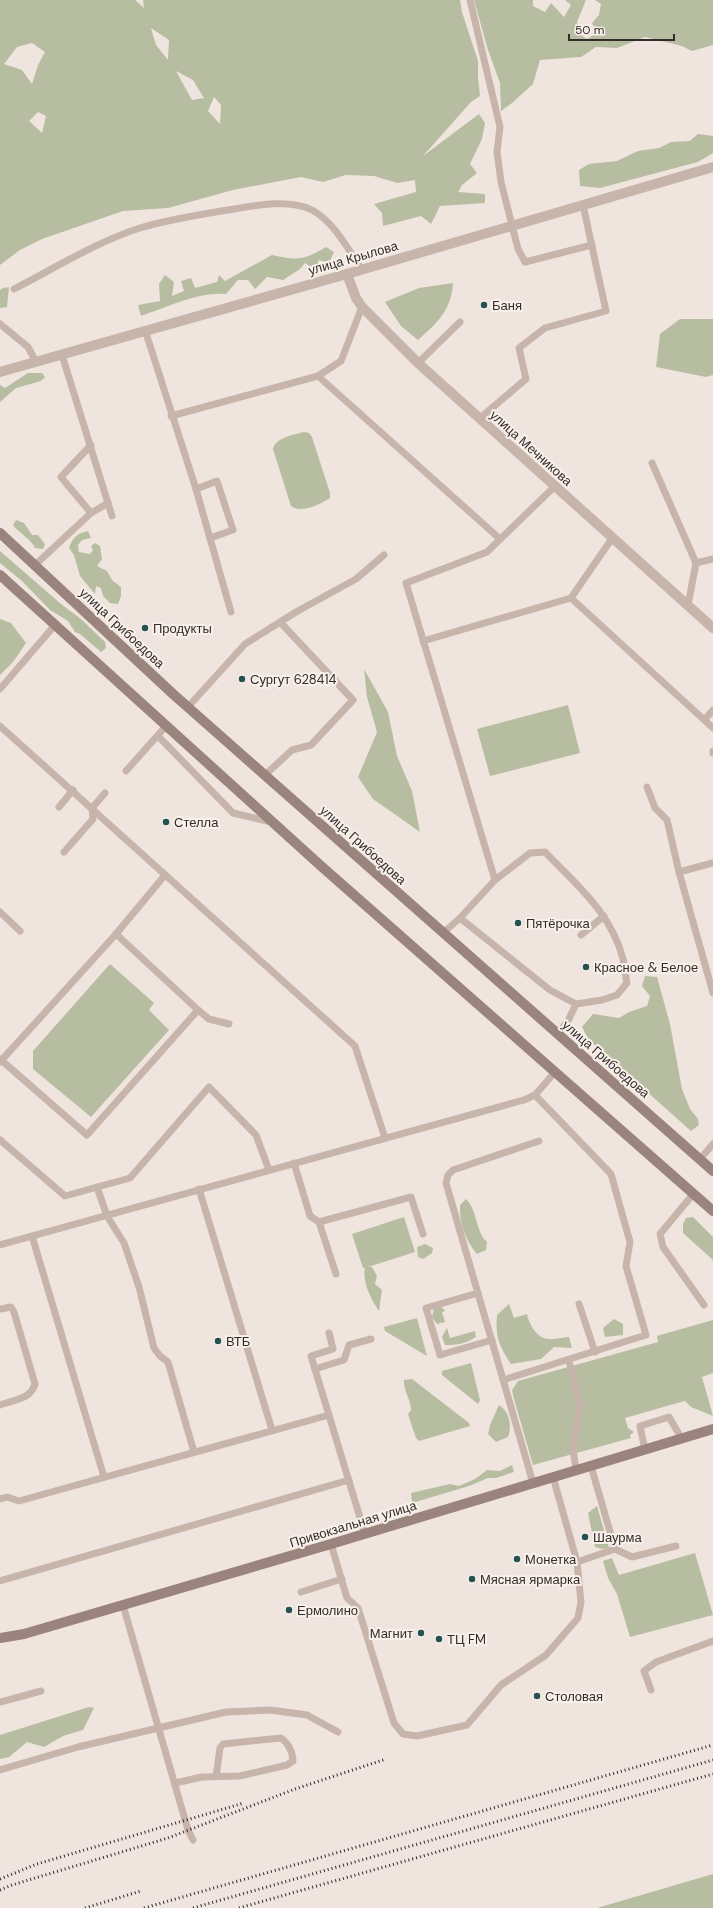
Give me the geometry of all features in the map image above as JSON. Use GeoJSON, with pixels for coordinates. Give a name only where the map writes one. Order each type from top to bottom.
{"type":"FeatureCollection","features":[{"type":"Feature","properties":{"kind":"main road","name":"улица Грибоедова"},"geometry":{"type":"LineString","coordinates":[[0,533],[188,707],[713,1171]]}},
{"type":"Feature","properties":{"kind":"main road"},"geometry":{"type":"LineString","coordinates":[[0,575],[272,822],[713,1211]]}},
{"type":"Feature","properties":{"kind":"main road","name":"Привокзальная улица"},"geometry":{"type":"LineString","coordinates":[[0,1638],[24,1634],[123,1605],[713,1429]]}},
{"type":"Feature","properties":{"kind":"street","name":"улица Крылова"},"geometry":{"type":"LineString","coordinates":[[0,372],[362,270],[713,167]]}},
{"type":"Feature","properties":{"kind":"street","name":"улица Мечникова"},"geometry":{"type":"LineString","coordinates":[[347,274],[356,298],[362,307],[418,363],[554,487],[613,537],[713,628]]}},
{"type":"Feature","properties":{"kind":"lane"},"geometry":{"type":"LineString","coordinates":[[470,0],[485,57],[500,127],[497,152],[501,182],[518,249],[525,262],[592,244]]}},
{"type":"Feature","properties":{"kind":"lane"},"geometry":{"type":"LineString","coordinates":[[14,289],[93,247],[140,228],[185,218],[258,205],[286,204],[311,209],[326,220],[362,270]]}},
{"type":"Feature","properties":{"kind":"lane"},"geometry":{"type":"LineString","coordinates":[[480,418],[526,379],[519,348],[545,328],[606,311],[583,205]]}},
{"type":"Feature","properties":{"kind":"lane"},"geometry":{"type":"LineString","coordinates":[[171,416],[318,376],[341,361],[362,307]]}},
{"type":"Feature","properties":{"kind":"lane"},"geometry":{"type":"LineString","coordinates":[[418,363],[460,322]]}},
{"type":"Feature","properties":{"kind":"lane"},"geometry":{"type":"LineString","coordinates":[[0,324],[28,347],[36,362]]}},
{"type":"Feature","properties":{"kind":"lane"},"geometry":{"type":"LineString","coordinates":[[145,330],[171,416],[196,489],[232,612]]}},
{"type":"Feature","properties":{"kind":"lane"},"geometry":{"type":"LineString","coordinates":[[62,355],[112,516]]}},
{"type":"Feature","properties":{"kind":"lane"},"geometry":{"type":"LineString","coordinates":[[318,376],[500,539]]}},
{"type":"Feature","properties":{"kind":"lane"},"geometry":{"type":"LineString","coordinates":[[91,445],[61,477],[91,512]]}},
{"type":"Feature","properties":{"kind":"lane"},"geometry":{"type":"LineString","coordinates":[[652,463],[696,563],[688,605]]}},
{"type":"Feature","properties":{"kind":"lane"},"geometry":{"type":"LineString","coordinates":[[196,489],[217,481],[233,530],[210,538]]}},
{"type":"Feature","properties":{"kind":"lane"},"geometry":{"type":"LineString","coordinates":[[495,880],[406,583],[487,552],[554,487]]}},
{"type":"Feature","properties":{"kind":"lane"},"geometry":{"type":"LineString","coordinates":[[35,565],[91,512],[108,503]]}},
{"type":"Feature","properties":{"kind":"lane"},"geometry":{"type":"LineString","coordinates":[[423,641],[571,598],[613,537]]}},
{"type":"Feature","properties":{"kind":"lane"},"geometry":{"type":"LineString","coordinates":[[188,707],[245,644],[356,579],[384,554]]}},
{"type":"Feature","properties":{"kind":"lane"},"geometry":{"type":"LineString","coordinates":[[696,563],[713,559]]}},
{"type":"Feature","properties":{"kind":"lane"},"geometry":{"type":"LineString","coordinates":[[571,598],[705,719],[713,728]]}},
{"type":"Feature","properties":{"kind":"lane"},"geometry":{"type":"LineString","coordinates":[[265,775],[292,750],[311,746],[353,700],[281,622]]}},
{"type":"Feature","properties":{"kind":"lane"},"geometry":{"type":"LineString","coordinates":[[0,689],[55,625]]}},
{"type":"Feature","properties":{"kind":"lane"},"geometry":{"type":"LineString","coordinates":[[705,719],[713,710]]}},
{"type":"Feature","properties":{"kind":"lane"},"geometry":{"type":"LineString","coordinates":[[0,726],[73,790],[355,1046],[385,1138]]}},
{"type":"Feature","properties":{"kind":"lane"},"geometry":{"type":"LineString","coordinates":[[126,771],[166,726]]}},
{"type":"Feature","properties":{"kind":"lane"},"geometry":{"type":"LineString","coordinates":[[158,736],[233,813],[272,822]]}},
{"type":"Feature","properties":{"kind":"lane"},"geometry":{"type":"LineString","coordinates":[[647,787],[655,808],[667,820],[678,872],[713,993]]}},
{"type":"Feature","properties":{"kind":"lane"},"geometry":{"type":"LineString","coordinates":[[59,807],[73,790]]}},
{"type":"Feature","properties":{"kind":"lane"},"geometry":{"type":"LineString","coordinates":[[64,852],[93,819],[92,808],[105,793]]}},
{"type":"Feature","properties":{"kind":"lane"},"geometry":{"type":"LineString","coordinates":[[443,933],[460,918],[495,880],[530,853],[545,852],[596,905],[604,916],[615,936],[623,958],[627,983],[616,995],[602,1000],[576,1004],[550,990],[460,918]]}},
{"type":"Feature","properties":{"kind":"lane"},"geometry":{"type":"LineString","coordinates":[[678,872],[713,863]]}},
{"type":"Feature","properties":{"kind":"lane"},"geometry":{"type":"LineString","coordinates":[[165,875],[116,934],[1,1061],[87,1135],[198,1010]]}},
{"type":"Feature","properties":{"kind":"lane"},"geometry":{"type":"LineString","coordinates":[[0,912],[20,931]]}},
{"type":"Feature","properties":{"kind":"lane"},"geometry":{"type":"LineString","coordinates":[[581,935],[604,916]]}},
{"type":"Feature","properties":{"kind":"lane"},"geometry":{"type":"LineString","coordinates":[[116,934],[209,1019],[229,1024]]}},
{"type":"Feature","properties":{"kind":"lane"},"geometry":{"type":"LineString","coordinates":[[558,1033],[568,1021],[576,1004]]}},
{"type":"Feature","properties":{"kind":"lane"},"geometry":{"type":"LineString","coordinates":[[0,1244],[107,1216],[524,1100],[535,1095],[555,1072]]}},
{"type":"Feature","properties":{"kind":"lane"},"geometry":{"type":"LineString","coordinates":[[0,1140],[65,1196],[130,1178],[209,1087],[256,1135],[269,1170]]}},
{"type":"Feature","properties":{"kind":"lane"},"geometry":{"type":"LineString","coordinates":[[503,1380],[569,1361],[646,1335],[626,1266],[630,1242],[611,1174],[535,1095]]}},
{"type":"Feature","properties":{"kind":"lane"},"geometry":{"type":"LineString","coordinates":[[533,1483],[446,1183],[448,1175],[453,1170],[539,1141]]}},
{"type":"Feature","properties":{"kind":"lane"},"geometry":{"type":"LineString","coordinates":[[700,1159],[713,1144]]}},
{"type":"Feature","properties":{"kind":"lane"},"geometry":{"type":"LineString","coordinates":[[294,1163],[310,1216],[319,1222],[336,1274]]}},
{"type":"Feature","properties":{"kind":"lane"},"geometry":{"type":"LineString","coordinates":[[97,1187],[107,1216],[124,1243],[139,1287],[154,1348],[160,1356],[168,1362],[194,1452]]}},
{"type":"Feature","properties":{"kind":"lane"},"geometry":{"type":"LineString","coordinates":[[200,1189],[272,1430]]}},
{"type":"Feature","properties":{"kind":"lane"},"geometry":{"type":"LineString","coordinates":[[694,1193],[660,1234],[663,1247],[704,1305]]}},
{"type":"Feature","properties":{"kind":"lane"},"geometry":{"type":"LineString","coordinates":[[319,1222],[411,1197],[423,1234]]}},
{"type":"Feature","properties":{"kind":"lane"},"geometry":{"type":"LineString","coordinates":[[32,1236],[104,1477]]}},
{"type":"Feature","properties":{"kind":"lane"},"geometry":{"type":"LineString","coordinates":[[478,1293],[426,1308],[440,1355],[492,1340]]}},
{"type":"Feature","properties":{"kind":"lane"},"geometry":{"type":"LineString","coordinates":[[579,1304],[595,1352]]}},
{"type":"Feature","properties":{"kind":"lane"},"geometry":{"type":"LineString","coordinates":[[0,1309],[11,1308],[14,1312],[35,1384],[33,1392],[0,1405]]}},
{"type":"Feature","properties":{"kind":"lane"},"geometry":{"type":"LineString","coordinates":[[329,1333],[333,1349],[311,1356],[365,1534]]}},
{"type":"Feature","properties":{"kind":"lane"},"geometry":{"type":"LineString","coordinates":[[315,1369],[344,1360],[348,1352],[349,1345],[371,1339]]}},
{"type":"Feature","properties":{"kind":"lane"},"geometry":{"type":"LineString","coordinates":[[569,1361],[580,1404],[573,1449],[576,1470]]}},
{"type":"Feature","properties":{"kind":"lane"},"geometry":{"type":"LineString","coordinates":[[0,1499],[7,1497],[19,1500],[329,1415]]}},
{"type":"Feature","properties":{"kind":"lane"},"geometry":{"type":"LineString","coordinates":[[645,1450],[640,1426],[654,1421],[669,1417],[682,1439]]}},
{"type":"Feature","properties":{"kind":"lane"},"geometry":{"type":"LineString","coordinates":[[590,1466],[615,1549]]}},
{"type":"Feature","properties":{"kind":"lane"},"geometry":{"type":"LineString","coordinates":[[331,1544],[347,1598],[358,1608],[394,1723],[403,1734],[417,1736],[467,1725],[501,1685],[546,1656],[578,1618],[582,1602],[577,1562],[553,1477]]}},
{"type":"Feature","properties":{"kind":"lane"},"geometry":{"type":"LineString","coordinates":[[0,1581],[349,1480]]}},
{"type":"Feature","properties":{"kind":"lane"},"geometry":{"type":"LineString","coordinates":[[577,1562],[615,1549],[632,1557],[676,1546]]}},
{"type":"Feature","properties":{"kind":"lane"},"geometry":{"type":"LineString","coordinates":[[301,1592],[342,1579]]}},
{"type":"Feature","properties":{"kind":"lane"},"geometry":{"type":"LineString","coordinates":[[123,1605],[193,1840]]}},
{"type":"Feature","properties":{"kind":"lane"},"geometry":{"type":"LineString","coordinates":[[651,1690],[644,1671],[656,1662],[713,1641]]}},
{"type":"Feature","properties":{"kind":"lane"},"geometry":{"type":"LineString","coordinates":[[0,1702],[41,1691]]}},
{"type":"Feature","properties":{"kind":"lane"},"geometry":{"type":"LineString","coordinates":[[0,1770],[78,1747],[226,1712],[270,1710],[307,1715],[338,1732]]}},
{"type":"Feature","properties":{"kind":"lane"},"geometry":{"type":"LineString","coordinates":[[175,1783],[202,1777],[216,1777],[240,1776],[287,1765],[293,1761],[293,1756],[286,1742],[281,1738],[223,1744],[220,1748],[216,1777]]}},
{"type":"Feature","properties":{"kind":"green space"},"geometry":{"type":"Polygon","coordinates":[[[0,0],[135,0],[144,8],[143,0],[460,0],[462,12],[478,61],[480,96],[471,102],[423,156],[479,114],[485,123],[482,139],[470,164],[477,173],[462,185],[458,192],[485,194],[485,203],[440,206],[431,224],[421,216],[383,226],[382,213],[374,204],[416,192],[415,180],[397,183],[374,176],[346,175],[323,182],[301,177],[233,190],[168,208],[123,211],[42,239],[20,250],[0,265],[0,0]],[[151,28],[156,45],[168,60],[169,40],[151,28]],[[32,43],[17,47],[4,64],[22,70],[32,84],[38,65],[45,52],[32,43]],[[176,71],[192,100],[204,98],[193,80],[176,71]],[[214,97],[208,111],[220,124],[221,105],[214,97]],[[38,112],[29,121],[42,133],[46,116],[38,112]]]}},
{"type":"Feature","properties":{"kind":"green space"},"geometry":{"type":"Polygon","coordinates":[[[474,0],[533,0],[533,6],[545,12],[551,3],[564,17],[571,5],[565,0],[586,0],[577,22],[579,34],[587,39],[597,33],[592,23],[599,15],[601,4],[595,0],[713,0],[713,45],[692,51],[682,46],[645,37],[617,48],[596,47],[581,57],[540,60],[533,84],[501,111],[500,83],[488,50],[474,0]]]}},
{"type":"Feature","properties":{"kind":"green space"},"geometry":{"type":"Polygon","coordinates":[[[698,134],[713,136],[713,153],[698,162],[600,188],[580,186],[579,170],[589,164],[617,161],[638,151],[659,148],[671,142],[690,141],[698,134]]]}},
{"type":"Feature","properties":{"kind":"green space"},"geometry":{"type":"Polygon","coordinates":[[[326,247],[334,252],[329,263],[319,260],[316,270],[305,263],[300,269],[283,280],[267,277],[255,289],[248,280],[238,280],[226,294],[204,295],[141,316],[138,305],[160,301],[159,284],[165,275],[174,282],[172,296],[184,291],[181,281],[191,278],[195,288],[217,282],[219,275],[225,281],[272,255],[295,259],[312,255],[326,247]]]}},
{"type":"Feature","properties":{"kind":"green space"},"geometry":{"type":"Polygon","coordinates":[[[453,283],[450,301],[446,309],[432,327],[418,340],[401,326],[385,302],[419,288],[453,283]]]}},
{"type":"Feature","properties":{"kind":"green space"},"geometry":{"type":"Polygon","coordinates":[[[9,287],[7,307],[0,308],[0,290],[9,287]]]}},
{"type":"Feature","properties":{"kind":"green space"},"geometry":{"type":"Polygon","coordinates":[[[680,319],[713,319],[713,375],[706,377],[656,367],[660,334],[680,319]]]}},
{"type":"Feature","properties":{"kind":"green space"},"geometry":{"type":"Polygon","coordinates":[[[28,373],[42,373],[45,377],[41,381],[16,388],[0,402],[0,385],[5,388],[28,373]]]}},
{"type":"Feature","properties":{"kind":"green space"},"geometry":{"type":"Polygon","coordinates":[[[304,432],[309,433],[312,437],[330,493],[330,498],[316,505],[305,509],[300,509],[291,506],[273,449],[281,439],[304,432]]]}},
{"type":"Feature","properties":{"kind":"green space"},"geometry":{"type":"Polygon","coordinates":[[[16,520],[24,523],[32,535],[38,535],[45,544],[43,549],[35,548],[30,541],[13,525],[16,520]]]}},
{"type":"Feature","properties":{"kind":"green space"},"geometry":{"type":"Polygon","coordinates":[[[88,531],[91,538],[82,540],[78,545],[79,552],[90,554],[93,550],[91,546],[95,543],[100,546],[102,559],[97,566],[107,571],[112,580],[121,587],[121,596],[118,604],[110,603],[103,596],[101,588],[96,586],[95,594],[80,576],[74,555],[69,548],[76,536],[88,531]]]}},
{"type":"Feature","properties":{"kind":"green space"},"geometry":{"type":"Polygon","coordinates":[[[0,551],[61,604],[81,619],[105,642],[106,648],[101,652],[80,634],[75,632],[68,621],[50,610],[22,581],[0,563],[0,551]]]}},
{"type":"Feature","properties":{"kind":"green space"},"geometry":{"type":"Polygon","coordinates":[[[0,619],[11,623],[26,643],[13,662],[0,675],[0,619]]]}},
{"type":"Feature","properties":{"kind":"green space"},"geometry":{"type":"Polygon","coordinates":[[[364,669],[388,712],[397,756],[412,791],[420,832],[373,799],[358,777],[377,732],[367,697],[364,669]]]}},
{"type":"Feature","properties":{"kind":"green space"},"geometry":{"type":"Polygon","coordinates":[[[568,705],[580,753],[490,776],[477,729],[568,705]]]}},
{"type":"Feature","properties":{"kind":"green space"},"geometry":{"type":"Polygon","coordinates":[[[110,964],[154,1003],[149,1010],[169,1030],[91,1117],[33,1069],[33,1051],[110,964]]]}},
{"type":"Feature","properties":{"kind":"green space"},"geometry":{"type":"Polygon","coordinates":[[[645,976],[657,977],[670,1024],[682,1089],[690,1109],[698,1119],[699,1125],[691,1131],[589,1040],[582,1027],[593,1014],[619,1018],[629,1012],[647,1006],[650,996],[642,986],[645,976]]]}},
{"type":"Feature","properties":{"kind":"green space"},"geometry":{"type":"Polygon","coordinates":[[[466,1199],[473,1209],[480,1232],[487,1242],[486,1250],[477,1254],[467,1238],[462,1225],[460,1205],[466,1199]]]}},
{"type":"Feature","properties":{"kind":"green space"},"geometry":{"type":"Polygon","coordinates":[[[404,1217],[415,1252],[368,1267],[372,1267],[377,1276],[375,1284],[382,1290],[379,1311],[368,1291],[364,1273],[365,1268],[363,1268],[352,1234],[404,1217]]]}},
{"type":"Feature","properties":{"kind":"green space"},"geometry":{"type":"Polygon","coordinates":[[[693,1217],[713,1237],[713,1260],[683,1233],[683,1224],[686,1218],[693,1217]]]}},
{"type":"Feature","properties":{"kind":"green space"},"geometry":{"type":"Polygon","coordinates":[[[425,1244],[433,1248],[432,1253],[423,1259],[418,1257],[417,1247],[425,1244]]]}},
{"type":"Feature","properties":{"kind":"green space"},"geometry":{"type":"Polygon","coordinates":[[[509,1304],[514,1318],[527,1314],[537,1334],[545,1338],[552,1339],[569,1337],[572,1348],[554,1347],[541,1359],[511,1364],[503,1352],[497,1335],[497,1315],[509,1304]]]}},
{"type":"Feature","properties":{"kind":"green space"},"geometry":{"type":"Polygon","coordinates":[[[441,1306],[445,1311],[442,1312],[445,1322],[437,1324],[432,1317],[434,1308],[441,1306]]]}},
{"type":"Feature","properties":{"kind":"green space"},"geometry":{"type":"Polygon","coordinates":[[[417,1318],[427,1356],[385,1331],[384,1327],[417,1318]]]}},
{"type":"Feature","properties":{"kind":"green space"},"geometry":{"type":"Polygon","coordinates":[[[614,1319],[623,1324],[623,1335],[605,1337],[603,1328],[614,1319]]]}},
{"type":"Feature","properties":{"kind":"green space"},"geometry":{"type":"Polygon","coordinates":[[[713,1320],[713,1373],[702,1377],[713,1416],[691,1407],[685,1401],[681,1402],[625,1418],[628,1428],[634,1432],[630,1435],[631,1438],[533,1465],[512,1390],[518,1381],[658,1342],[657,1336],[713,1320]]]}},
{"type":"Feature","properties":{"kind":"green space"},"geometry":{"type":"Polygon","coordinates":[[[447,1328],[450,1338],[475,1331],[476,1337],[461,1344],[445,1345],[442,1337],[447,1328]]]}},
{"type":"Feature","properties":{"kind":"green space"},"geometry":{"type":"Polygon","coordinates":[[[471,1363],[480,1400],[478,1404],[442,1375],[442,1371],[471,1363]]]}},
{"type":"Feature","properties":{"kind":"green space"},"geometry":{"type":"Polygon","coordinates":[[[412,1379],[469,1423],[470,1426],[419,1441],[416,1438],[408,1414],[411,1410],[411,1406],[404,1384],[404,1380],[412,1379]]]}},
{"type":"Feature","properties":{"kind":"green space"},"geometry":{"type":"Polygon","coordinates":[[[499,1405],[508,1415],[510,1428],[508,1437],[496,1442],[488,1434],[490,1425],[499,1405]]]}},
{"type":"Feature","properties":{"kind":"green space"},"geometry":{"type":"Polygon","coordinates":[[[512,1465],[514,1472],[496,1478],[488,1478],[469,1486],[412,1503],[411,1493],[450,1484],[459,1486],[475,1479],[487,1470],[500,1471],[512,1465]]]}},
{"type":"Feature","properties":{"kind":"green space"},"geometry":{"type":"Polygon","coordinates":[[[597,1506],[609,1548],[602,1549],[595,1547],[588,1513],[597,1506]]]}},
{"type":"Feature","properties":{"kind":"green space"},"geometry":{"type":"Polygon","coordinates":[[[695,1553],[713,1615],[630,1637],[617,1594],[608,1578],[603,1561],[612,1558],[619,1575],[695,1553]]]}},
{"type":"Feature","properties":{"kind":"green space"},"geometry":{"type":"Polygon","coordinates":[[[89,1707],[94,1708],[83,1730],[63,1736],[44,1747],[27,1742],[9,1757],[0,1759],[0,1735],[89,1707]]]}},
{"type":"Feature","properties":{"kind":"green space"},"geometry":{"type":"Polygon","coordinates":[[[713,1874],[713,1908],[597,1908],[713,1874]]]}},
{"type":"Feature","properties":{"kind":"railway"},"geometry":{"type":"LineString","coordinates":[[144,1908],[713,1745]]}},
{"type":"Feature","properties":{"kind":"railway"},"geometry":{"type":"LineString","coordinates":[[0,1890],[12,1885],[168,1838],[295,1789],[386,1759]]}},
{"type":"Feature","properties":{"kind":"railway"},"geometry":{"type":"LineString","coordinates":[[193,1908],[713,1760]]}},
{"type":"Feature","properties":{"kind":"railway"},"geometry":{"type":"LineString","coordinates":[[239,1908],[713,1774]]}},
{"type":"Feature","properties":{"kind":"railway"},"geometry":{"type":"LineString","coordinates":[[0,1879],[37,1864],[244,1803]]}},
{"type":"Feature","properties":{"kind":"railway"},"geometry":{"type":"LineString","coordinates":[[85,1908],[141,1891]]}},
{"type":"Feature","properties":{"kind":"place","name":"Баня"},"geometry":{"type":"Point","coordinates":[484,305]}},
{"type":"Feature","properties":{"kind":"place","name":"Продукты"},"geometry":{"type":"Point","coordinates":[145,628]}},
{"type":"Feature","properties":{"kind":"place","name":"Сургут 628414"},"geometry":{"type":"Point","coordinates":[242,679]}},
{"type":"Feature","properties":{"kind":"place","name":"Стелла"},"geometry":{"type":"Point","coordinates":[166,822]}},
{"type":"Feature","properties":{"kind":"place","name":"Пятёрочка"},"geometry":{"type":"Point","coordinates":[518,923]}},
{"type":"Feature","properties":{"kind":"place","name":"Красное & Белое"},"geometry":{"type":"Point","coordinates":[586,967]}},
{"type":"Feature","properties":{"kind":"place","name":"ВТБ"},"geometry":{"type":"Point","coordinates":[218,1341]}},
{"type":"Feature","properties":{"kind":"place","name":"Шаурма"},"geometry":{"type":"Point","coordinates":[585,1537]}},
{"type":"Feature","properties":{"kind":"place","name":"Монетка"},"geometry":{"type":"Point","coordinates":[517,1559]}},
{"type":"Feature","properties":{"kind":"place","name":"Мясная ярмарка"},"geometry":{"type":"Point","coordinates":[472,1579]}},
{"type":"Feature","properties":{"kind":"place","name":"Ермолино"},"geometry":{"type":"Point","coordinates":[289,1610]}},
{"type":"Feature","properties":{"kind":"place","name":"Магнит"},"geometry":{"type":"Point","coordinates":[421,1633]}},
{"type":"Feature","properties":{"kind":"place","name":"ТЦ FM"},"geometry":{"type":"Point","coordinates":[439,1639]}},
{"type":"Feature","properties":{"kind":"place","name":"Столовая"},"geometry":{"type":"Point","coordinates":[537,1696]}}]}
